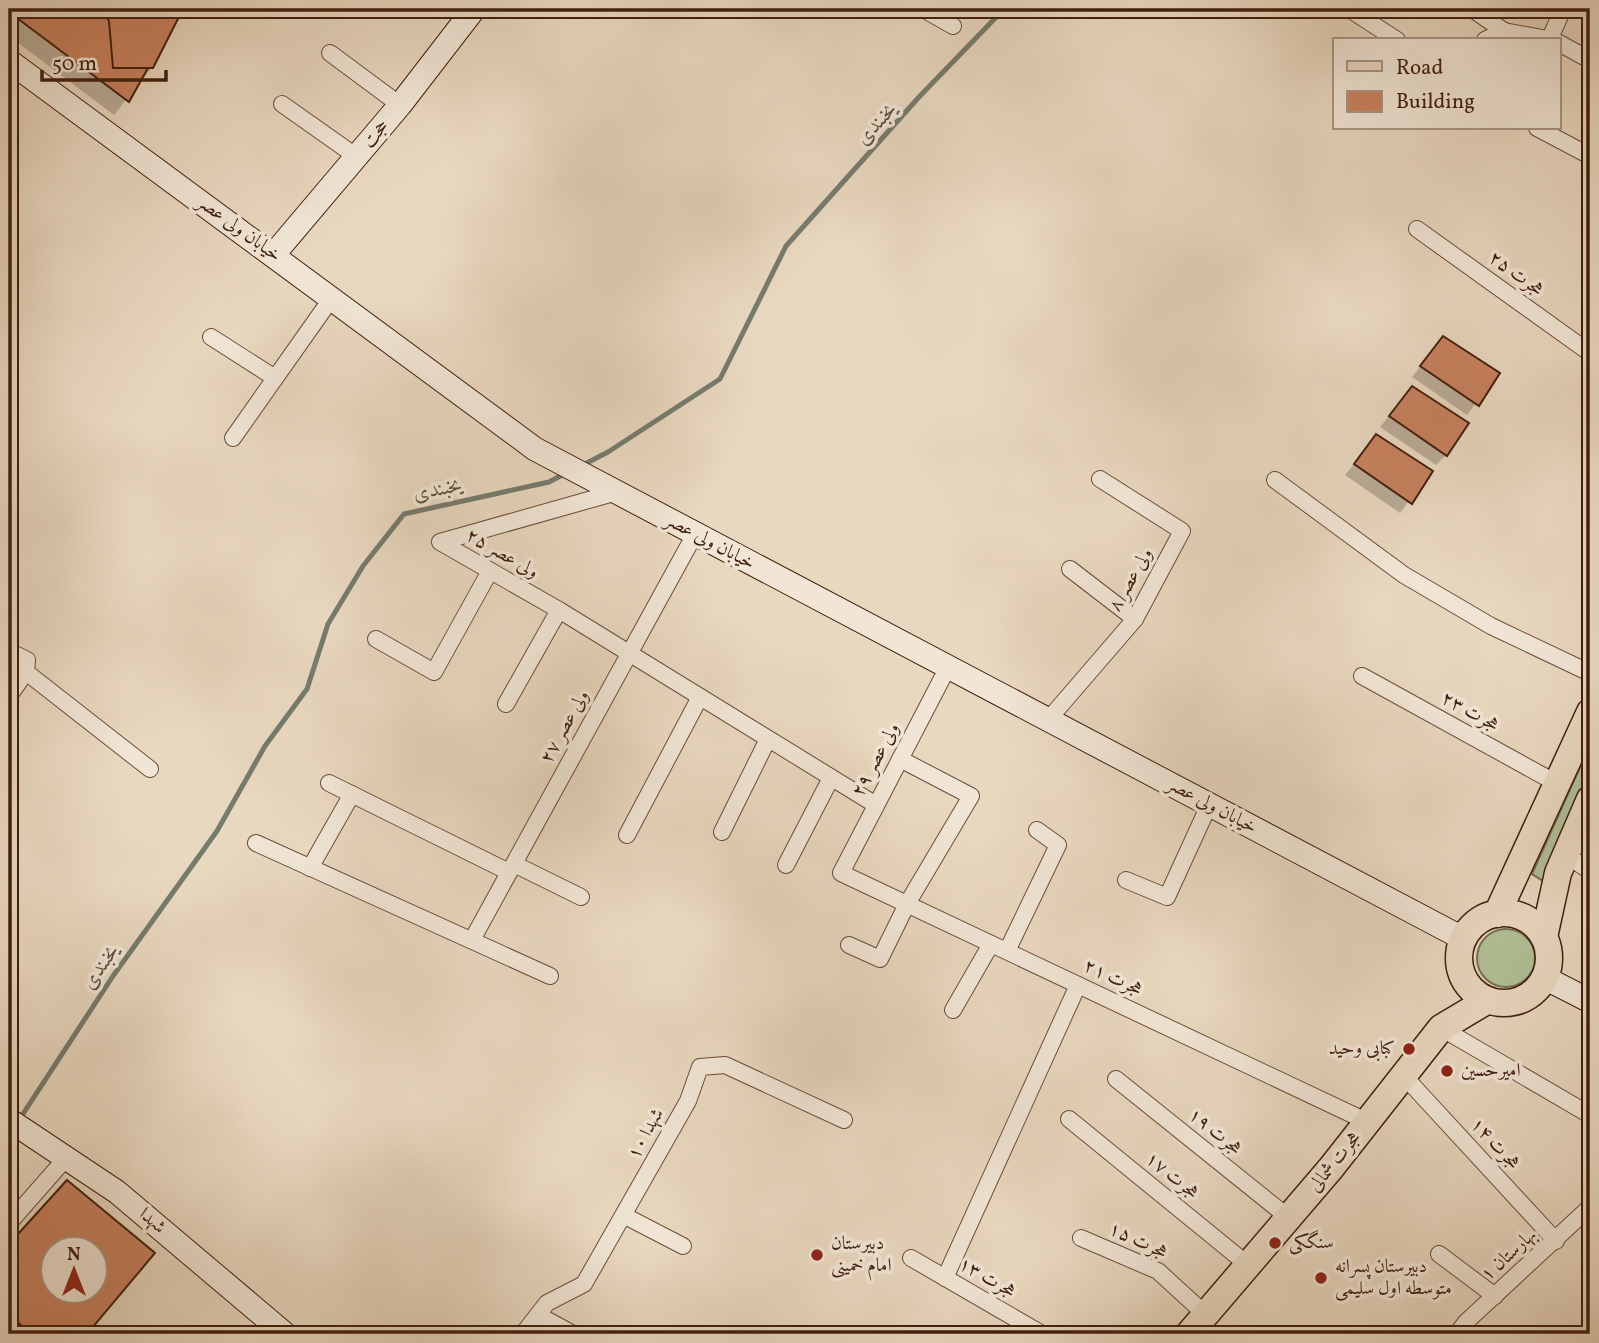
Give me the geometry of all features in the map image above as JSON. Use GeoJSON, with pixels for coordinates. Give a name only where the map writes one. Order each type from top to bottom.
{"type":"FeatureCollection","features":[{"type":"Feature","properties":{"kind":"main road","name":"حجت"},"geometry":{"type":"LineString","coordinates":[[274,254],[400,105],[474,9]]}},
{"type":"Feature","properties":{"kind":"main road","name":"خیابان ولی عصر"},"geometry":{"type":"LineString","coordinates":[[9,61],[535,449],[1464,939]]}},
{"type":"Feature","properties":{"kind":"main road"},"geometry":{"type":"LineString","coordinates":[[1497,914],[1590,712]]}},
{"type":"Feature","properties":{"kind":"main road"},"geometry":{"type":"LineString","coordinates":[[1462,973],[1472,989],[1488,1000],[1514,1002],[1537,989],[1545,978],[1549,964],[1544,937],[1558,873],[1590,799]]}},
{"type":"Feature","properties":{"kind":"main road"},"geometry":{"type":"LineString","coordinates":[[1441,1028],[1462,973],[1460,950],[1472,927],[1497,914],[1524,918],[1544,937]]}},
{"type":"Feature","properties":{"kind":"main road"},"geometry":{"type":"LineString","coordinates":[[1545,978],[1590,1002]]}},
{"type":"Feature","properties":{"kind":"main road","name":"هجرت شمالی"},"geometry":{"type":"LineString","coordinates":[[1198,1325],[1368,1122],[1441,1028],[1488,1000]]}},
{"type":"Feature","properties":{"kind":"main road","name":"شهدا"},"geometry":{"type":"LineString","coordinates":[[9,1120],[67,1156],[117,1192],[285,1334]]}},
{"type":"Feature","properties":{"kind":"street"},"geometry":{"type":"LineString","coordinates":[[923,9],[953,26]]}},
{"type":"Feature","properties":{"kind":"street"},"geometry":{"type":"LineString","coordinates":[[1349,9],[1394,38]]}},
{"type":"Feature","properties":{"kind":"street"},"geometry":{"type":"LineString","coordinates":[[1472,9],[1504,31],[1539,38]]}},
{"type":"Feature","properties":{"kind":"street"},"geometry":{"type":"LineString","coordinates":[[1555,38],[1563,9]]}},
{"type":"Feature","properties":{"kind":"street"},"geometry":{"type":"LineString","coordinates":[[1489,38],[1504,31]]}},
{"type":"Feature","properties":{"kind":"street"},"geometry":{"type":"LineString","coordinates":[[1560,44],[1590,60]]}},
{"type":"Feature","properties":{"kind":"street"},"geometry":{"type":"LineString","coordinates":[[330,53],[400,105]]}},
{"type":"Feature","properties":{"kind":"street"},"geometry":{"type":"LineString","coordinates":[[282,104],[357,157]]}},
{"type":"Feature","properties":{"kind":"street"},"geometry":{"type":"LineString","coordinates":[[1541,130],[1590,156]]}},
{"type":"Feature","properties":{"kind":"street","name":"هجرت ۲۵"},"geometry":{"type":"LineString","coordinates":[[1417,229],[1590,353]]}},
{"type":"Feature","properties":{"kind":"street"},"geometry":{"type":"LineString","coordinates":[[233,438],[331,299]]}},
{"type":"Feature","properties":{"kind":"street"},"geometry":{"type":"LineString","coordinates":[[211,337],[275,378]]}},
{"type":"Feature","properties":{"kind":"street","name":"ولی عصر ۸"},"geometry":{"type":"LineString","coordinates":[[1048,720],[1135,619],[1182,531],[1100,479]]}},
{"type":"Feature","properties":{"kind":"street"},"geometry":{"type":"LineString","coordinates":[[1275,480],[1404,575],[1491,626],[1590,673]]}},
{"type":"Feature","properties":{"kind":"street","name":"ولی عصر ۲۵"},"geometry":{"type":"LineString","coordinates":[[616,492],[440,542],[559,610],[876,805]]}},
{"type":"Feature","properties":{"kind":"street","name":"ولی عصر ۲۷"},"geometry":{"type":"LineString","coordinates":[[472,940],[695,534]]}},
{"type":"Feature","properties":{"kind":"street"},"geometry":{"type":"LineString","coordinates":[[1070,569],[1135,619]]}},
{"type":"Feature","properties":{"kind":"street"},"geometry":{"type":"LineString","coordinates":[[376,639],[434,672],[490,571]]}},
{"type":"Feature","properties":{"kind":"street"},"geometry":{"type":"LineString","coordinates":[[506,704],[559,610]]}},
{"type":"Feature","properties":{"kind":"street"},"geometry":{"type":"LineString","coordinates":[[9,651],[27,660],[26,672],[9,696]]}},
{"type":"Feature","properties":{"kind":"street","name":"ولی عصر ۲۹"},"geometry":{"type":"LineString","coordinates":[[841,873],[948,667]]}},
{"type":"Feature","properties":{"kind":"street"},"geometry":{"type":"LineString","coordinates":[[26,672],[150,769]]}},
{"type":"Feature","properties":{"kind":"street","name":"هجرت ۲۳"},"geometry":{"type":"LineString","coordinates":[[1362,676],[1558,784]]}},
{"type":"Feature","properties":{"kind":"street"},"geometry":{"type":"LineString","coordinates":[[627,835],[700,697]]}},
{"type":"Feature","properties":{"kind":"street"},"geometry":{"type":"LineString","coordinates":[[722,832],[768,739]]}},
{"type":"Feature","properties":{"kind":"street"},"geometry":{"type":"LineString","coordinates":[[849,945],[880,959],[907,904],[971,796],[900,760]]}},
{"type":"Feature","properties":{"kind":"street"},"geometry":{"type":"LineString","coordinates":[[786,866],[831,778]]}},
{"type":"Feature","properties":{"kind":"street"},"geometry":{"type":"LineString","coordinates":[[329,783],[511,868],[581,897]]}},
{"type":"Feature","properties":{"kind":"street"},"geometry":{"type":"LineString","coordinates":[[310,868],[352,794]]}},
{"type":"Feature","properties":{"kind":"street"},"geometry":{"type":"LineString","coordinates":[[1126,880],[1167,897],[1209,805]]}},
{"type":"Feature","properties":{"kind":"street"},"geometry":{"type":"LineString","coordinates":[[1007,951],[1058,845],[1037,830]]}},
{"type":"Feature","properties":{"kind":"street"},"geometry":{"type":"LineString","coordinates":[[256,843],[550,976]]}},
{"type":"Feature","properties":{"kind":"street"},"geometry":{"type":"LineString","coordinates":[[1566,855],[1590,871]]}},
{"type":"Feature","properties":{"kind":"street","name":"هجرت ۲۱"},"geometry":{"type":"LineString","coordinates":[[841,873],[1368,1122]]}},
{"type":"Feature","properties":{"kind":"street"},"geometry":{"type":"LineString","coordinates":[[953,1010],[991,944]]}},
{"type":"Feature","properties":{"kind":"street"},"geometry":{"type":"LineString","coordinates":[[945,1278],[1078,985]]}},
{"type":"Feature","properties":{"kind":"street"},"geometry":{"type":"LineString","coordinates":[[1441,1028],[1590,1115]]}},
{"type":"Feature","properties":{"kind":"street","name":"شهدا ۱۰"},"geometry":{"type":"LineString","coordinates":[[523,1334],[547,1303],[584,1284],[688,1101],[700,1066],[725,1065],[844,1121]]}},
{"type":"Feature","properties":{"kind":"street","name":"هجرت ۱۴"},"geometry":{"type":"LineString","coordinates":[[1403,1075],[1556,1241]]}},
{"type":"Feature","properties":{"kind":"street","name":"هجرت ۱۹"},"geometry":{"type":"LineString","coordinates":[[1116,1079],[1289,1218]]}},
{"type":"Feature","properties":{"kind":"street","name":"هجرت ۱۷"},"geometry":{"type":"LineString","coordinates":[[1069,1119],[1248,1265]]}},
{"type":"Feature","properties":{"kind":"street"},"geometry":{"type":"LineString","coordinates":[[9,1223],[67,1156]]}},
{"type":"Feature","properties":{"kind":"street","name":"بهارستان ۱"},"geometry":{"type":"LineString","coordinates":[[1458,1334],[1590,1207]]}},
{"type":"Feature","properties":{"kind":"street"},"geometry":{"type":"LineString","coordinates":[[625,1216],[683,1245]]}},
{"type":"Feature","properties":{"kind":"street","name":"هجرت ۱۵"},"geometry":{"type":"LineString","coordinates":[[1081,1238],[1158,1271],[1198,1325]]}},
{"type":"Feature","properties":{"kind":"street"},"geometry":{"type":"LineString","coordinates":[[1439,1254],[1495,1296]]}},
{"type":"Feature","properties":{"kind":"street","name":"هجرت ۱۳"},"geometry":{"type":"LineString","coordinates":[[911,1258],[1042,1334]]}},
{"type":"Feature","properties":{"kind":"street"},"geometry":{"type":"LineString","coordinates":[[538,1315],[573,1334]]}},
{"type":"Feature","properties":{"kind":"green space"},"geometry":{"type":"Polygon","coordinates":[[[1590,745],[1590,775],[1543,881],[1532,874],[1590,745]]]}},
{"type":"Feature","properties":{"kind":"green space"},"geometry":{"type":"Polygon","coordinates":[[[1506,929],[1517,931],[1530,942],[1535,958],[1533,969],[1522,982],[1506,987],[1495,985],[1482,974],[1477,958],[1479,947],[1490,934],[1506,929]]]}},
{"type":"Feature","properties":{"kind":"building"},"geometry":{"type":"Polygon","coordinates":[[[9,9],[181,9],[129,102],[9,12],[9,9]]]}},
{"type":"Feature","properties":{"kind":"building"},"geometry":{"type":"Polygon","coordinates":[[[100,9],[183,9],[153,68],[113,68],[109,21],[100,9]]]}},
{"type":"Feature","properties":{"kind":"building"},"geometry":{"type":"Polygon","coordinates":[[[1443,336],[1500,373],[1479,406],[1420,366],[1443,336]]]}},
{"type":"Feature","properties":{"kind":"building"},"geometry":{"type":"Polygon","coordinates":[[[1412,386],[1469,423],[1447,456],[1389,416],[1412,386]]]}},
{"type":"Feature","properties":{"kind":"building"},"geometry":{"type":"Polygon","coordinates":[[[1376,434],[1433,471],[1412,504],[1354,464],[1376,434]]]}},
{"type":"Feature","properties":{"kind":"building"},"geometry":{"type":"Polygon","coordinates":[[[67,1180],[155,1253],[87,1334],[32,1334],[9,1315],[9,1244],[67,1180]]]}},
{"type":"Feature","properties":{"kind":"waterway","name":"یخبندی"},"geometry":{"type":"LineString","coordinates":[[581,466],[608,452],[720,379],[786,246],[919,97],[1004,9]]}},
{"type":"Feature","properties":{"kind":"waterway","name":"یخبندی"},"geometry":{"type":"LineString","coordinates":[[19,1120],[113,976],[217,831],[265,746],[307,689],[328,624],[363,566],[404,514],[549,482],[566,473]]}},
{"type":"Feature","properties":{"kind":"place","name":"کبابی وحید"},"geometry":{"type":"Point","coordinates":[1409,1049]}},
{"type":"Feature","properties":{"kind":"place","name":"امیرحسین"},"geometry":{"type":"Point","coordinates":[1447,1071]}},
{"type":"Feature","properties":{"kind":"place","name":"سنگکی"},"geometry":{"type":"Point","coordinates":[1275,1243]}},
{"type":"Feature","properties":{"kind":"place","name":"دبیرستان امام خمینی"},"geometry":{"type":"Point","coordinates":[817,1255]}},
{"type":"Feature","properties":{"kind":"place","name":"دبیرستان پسرانه متوسطه اول سلیمی"},"geometry":{"type":"Point","coordinates":[1321,1278]}}]}
